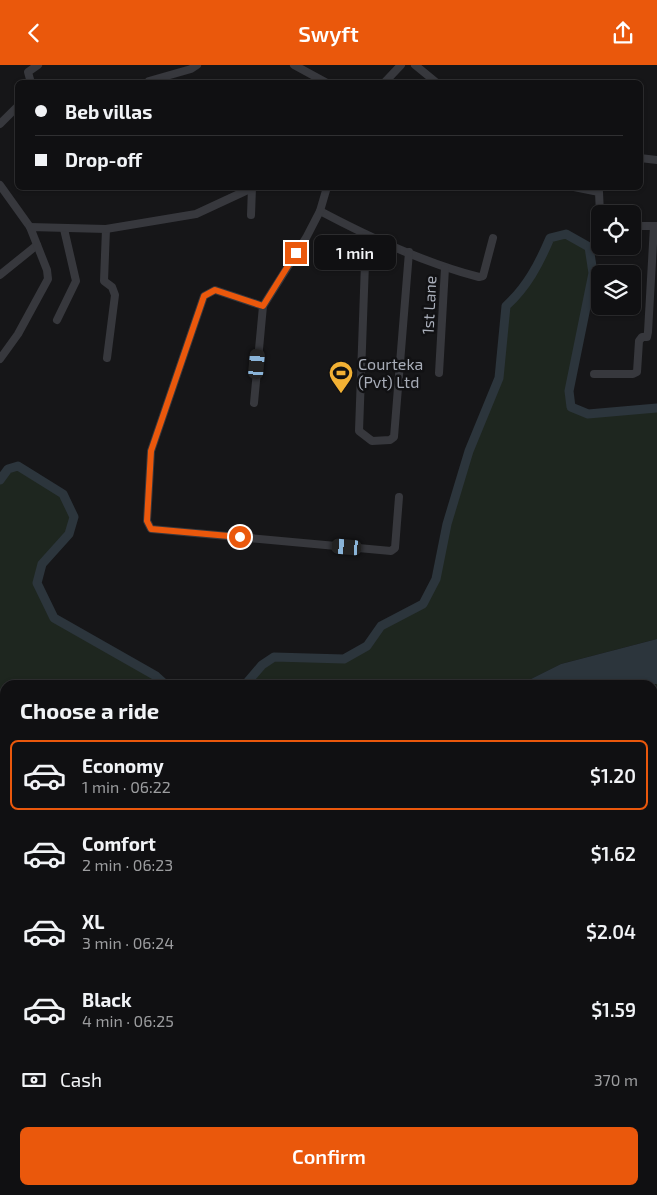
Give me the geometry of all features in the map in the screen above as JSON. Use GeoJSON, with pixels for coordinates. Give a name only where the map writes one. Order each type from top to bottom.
{"type":"FeatureCollection","features":[{"type":"Feature","properties":{"kind":"street"},"geometry":{"type":"LineString","coordinates":[[30,80],[28,72],[38,65]]}},
{"type":"Feature","properties":{"kind":"street"},"geometry":{"type":"LineString","coordinates":[[153,80],[192,69],[196,65]]}},
{"type":"Feature","properties":{"kind":"street"},"geometry":{"type":"LineString","coordinates":[[294,65],[320,80]]}},
{"type":"Feature","properties":{"kind":"street"},"geometry":{"type":"LineString","coordinates":[[387,80],[401,65]]}},
{"type":"Feature","properties":{"kind":"street"},"geometry":{"type":"LineString","coordinates":[[415,65],[433,80]]}},
{"type":"Feature","properties":{"kind":"street"},"geometry":{"type":"LineString","coordinates":[[0,125],[15,109]]}},
{"type":"Feature","properties":{"kind":"street"},"geometry":{"type":"LineString","coordinates":[[643,158],[657,160]]}},
{"type":"Feature","properties":{"kind":"street"},"geometry":{"type":"LineString","coordinates":[[0,185],[30,227],[47,270],[48,279],[18,335],[0,359]]}},
{"type":"Feature","properties":{"kind":"street"},"geometry":{"type":"LineString","coordinates":[[30,227],[106,229],[196,214],[246,190]]}},
{"type":"Feature","properties":{"kind":"street"},"geometry":{"type":"LineString","coordinates":[[251,215],[252,190]]}},
{"type":"Feature","properties":{"kind":"street"},"geometry":{"type":"LineString","coordinates":[[254,403],[263,306],[320,211],[326,190]]}},
{"type":"Feature","properties":{"kind":"street"},"geometry":{"type":"LineString","coordinates":[[593,190],[599,191],[600,205]]}},
{"type":"Feature","properties":{"kind":"street"},"geometry":{"type":"LineString","coordinates":[[320,211],[366,235],[444,268],[479,277],[484,276],[493,238]]}},
{"type":"Feature","properties":{"kind":"street"},"geometry":{"type":"LineString","coordinates":[[594,374],[632,374],[637,371],[638,341],[642,337],[647,337],[648,332],[656,226],[641,226]]}},
{"type":"Feature","properties":{"kind":"street"},"geometry":{"type":"LineString","coordinates":[[57,320],[76,281],[64,229]]}},
{"type":"Feature","properties":{"kind":"street"},"geometry":{"type":"LineString","coordinates":[[106,229],[104,281],[112,287],[115,295],[107,358]]}},
{"type":"Feature","properties":{"kind":"street"},"geometry":{"type":"LineString","coordinates":[[366,235],[358,431],[372,441],[390,440],[394,437],[409,253]]}},
{"type":"Feature","properties":{"kind":"street"},"geometry":{"type":"LineString","coordinates":[[0,275],[37,245]]}},
{"type":"Feature","properties":{"kind":"street","name":"1st Lane"},"geometry":{"type":"LineString","coordinates":[[438,373],[444,268]]}},
{"type":"Feature","properties":{"kind":"street"},"geometry":{"type":"LineString","coordinates":[[263,306],[215,290],[204,296],[151,451],[148,525],[151,529],[391,551],[395,548],[399,497]]}},
{"type":"Feature","properties":{"kind":"shaded area"},"geometry":{"type":"Polygon","coordinates":[[[566,234],[589,247],[592,265],[591,283],[569,391],[571,407],[588,414],[657,408],[657,639],[561,664],[529,680],[249,680],[262,665],[274,657],[344,659],[367,646],[381,626],[423,604],[436,579],[447,524],[469,451],[499,378],[506,306],[532,275],[550,238],[566,234]]]}},
{"type":"Feature","properties":{"kind":"shaded area"},"geometry":{"type":"Polygon","coordinates":[[[18,466],[63,494],[74,517],[69,534],[42,564],[37,583],[54,618],[160,680],[0,680],[0,480],[8,469],[18,466]]]}},
{"type":"Feature","properties":{"kind":"shaded area"},"geometry":{"type":"Polygon","coordinates":[[[657,639],[657,680],[529,680],[561,664],[657,639]]]}},
{"type":"Feature","properties":{"kind":"waterway"},"geometry":{"type":"LineString","coordinates":[[249,680],[262,665],[274,657],[344,659],[367,646],[381,626],[423,604],[436,579],[447,524],[469,451],[499,378],[506,306],[532,275],[550,238],[566,234],[589,247],[593,273],[569,391],[571,407],[588,414],[657,408]]}},
{"type":"Feature","properties":{"kind":"waterway"},"geometry":{"type":"LineString","coordinates":[[0,480],[8,469],[18,466],[63,494],[74,517],[69,534],[42,564],[37,583],[54,618],[160,680]]}},
{"type":"Feature","properties":{"kind":"place","name":"Courteka (Pvt) Ltd"},"geometry":{"type":"Point","coordinates":[341,394]}},
{"type":"Feature","properties":{"kind":"route"},"geometry":{"type":"LineString","coordinates":[[240,537],[151,529],[147,521],[151,451],[204,296],[209,291],[215,290],[263,306],[296,253]]}}]}
